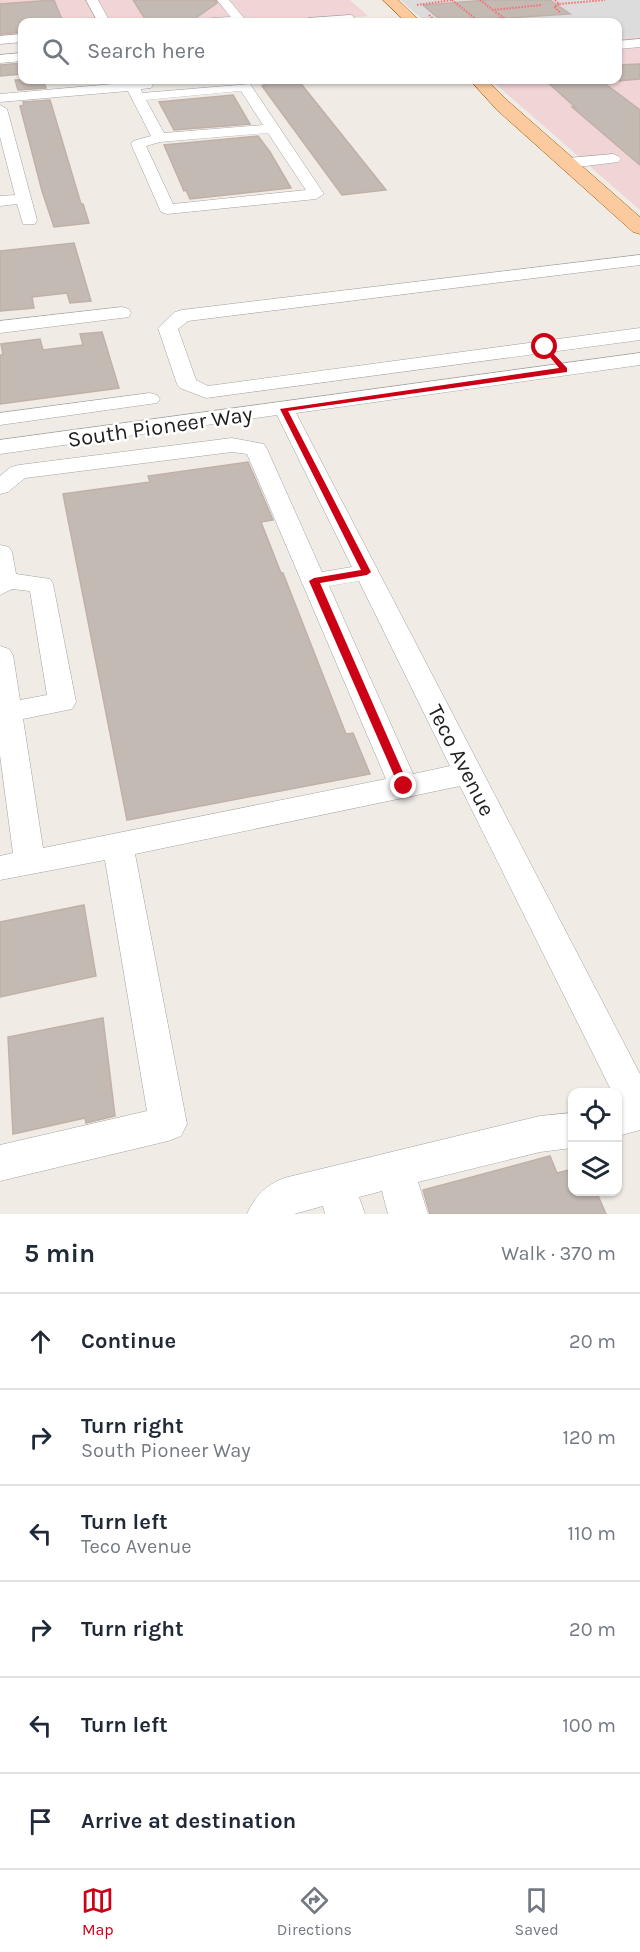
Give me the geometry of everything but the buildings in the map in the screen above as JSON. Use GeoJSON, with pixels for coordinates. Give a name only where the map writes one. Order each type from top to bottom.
{"type":"FeatureCollection","features":[{"type":"Feature","properties":{"kind":"main road"},"geometry":{"type":"LineString","coordinates":[[381,2],[407,18]]}},
{"type":"Feature","properties":{"kind":"main road"},"geometry":{"type":"LineString","coordinates":[[463,84],[473,93],[503,106]]}},
{"type":"Feature","properties":{"kind":"main road"},"geometry":{"type":"LineString","coordinates":[[482,84],[503,106],[640,228]]}},
{"type":"Feature","properties":{"kind":"street"},"geometry":{"type":"LineString","coordinates":[[92,0],[102,18]]}},
{"type":"Feature","properties":{"kind":"street"},"geometry":{"type":"LineString","coordinates":[[224,0],[238,18]]}},
{"type":"Feature","properties":{"kind":"street"},"geometry":{"type":"LineString","coordinates":[[0,39],[18,38]]}},
{"type":"Feature","properties":{"kind":"street"},"geometry":{"type":"LineString","coordinates":[[622,46],[640,43]]}},
{"type":"Feature","properties":{"kind":"street"},"geometry":{"type":"LineString","coordinates":[[622,51],[629,58]]}},
{"type":"Feature","properties":{"kind":"street"},"geometry":{"type":"LineString","coordinates":[[0,59],[18,57]]}},
{"type":"Feature","properties":{"kind":"street"},"geometry":{"type":"LineString","coordinates":[[0,98],[134,84]]}},
{"type":"Feature","properties":{"kind":"street"},"geometry":{"type":"LineString","coordinates":[[134,84],[156,133]]}},
{"type":"Feature","properties":{"kind":"street"},"geometry":{"type":"LineString","coordinates":[[0,91],[134,84],[245,87],[269,123],[316,194],[167,209],[138,144],[156,133],[269,123]]}},
{"type":"Feature","properties":{"kind":"street"},"geometry":{"type":"LineString","coordinates":[[0,109],[6,147],[29,220]]}},
{"type":"Feature","properties":{"kind":"street"},"geometry":{"type":"LineString","coordinates":[[569,163],[613,159]]}},
{"type":"Feature","properties":{"kind":"street"},"geometry":{"type":"LineString","coordinates":[[0,201],[24,199]]}},
{"type":"Feature","properties":{"kind":"street"},"geometry":{"type":"LineString","coordinates":[[640,260],[183,316],[168,328],[187,384],[206,392],[640,334]]}},
{"type":"Feature","properties":{"kind":"street"},"geometry":{"type":"LineString","coordinates":[[0,327],[122,313]]}},
{"type":"Feature","properties":{"kind":"street"},"geometry":{"type":"LineString","coordinates":[[545,347],[565,370]]}},
{"type":"Feature","properties":{"kind":"street","name":"South Pioneer Way"},"geometry":{"type":"LineString","coordinates":[[8,446],[640,359]]}},
{"type":"Feature","properties":{"kind":"street"},"geometry":{"type":"LineString","coordinates":[[0,419],[150,399]]}},
{"type":"Feature","properties":{"kind":"street","name":"Teco Avenue"},"geometry":{"type":"LineString","coordinates":[[284,409],[640,1112]]}},
{"type":"Feature","properties":{"kind":"street"},"geometry":{"type":"LineString","coordinates":[[0,487],[19,472],[232,445],[256,449],[404,786]]}},
{"type":"Feature","properties":{"kind":"street"},"geometry":{"type":"LineString","coordinates":[[8,446],[19,472]]}},
{"type":"Feature","properties":{"kind":"street"},"geometry":{"type":"LineString","coordinates":[[0,552],[2,584],[41,584],[62,702],[8,712]]}},
{"type":"Feature","properties":{"kind":"street"},"geometry":{"type":"LineString","coordinates":[[314,581],[367,572]]}},
{"type":"Feature","properties":{"kind":"street"},"geometry":{"type":"LineString","coordinates":[[0,655],[30,863]]}},
{"type":"Feature","properties":{"kind":"street"},"geometry":{"type":"LineString","coordinates":[[0,868],[118,846],[469,772]]}},
{"type":"Feature","properties":{"kind":"street"},"geometry":{"type":"LineString","coordinates":[[0,1164],[168,1124],[118,846]]}},
{"type":"Feature","properties":{"kind":"street"},"geometry":{"type":"LineString","coordinates":[[622,1118],[640,1112]]}},
{"type":"Feature","properties":{"kind":"street"},"geometry":{"type":"LineString","coordinates":[[267,1214],[284,1197],[340,1199],[395,1170],[540,1134],[568,1131]]}},
{"type":"Feature","properties":{"kind":"street"},"geometry":{"type":"LineString","coordinates":[[395,1170],[408,1214]]}},
{"type":"Feature","properties":{"kind":"path"},"geometry":{"type":"LineString","coordinates":[[432,18],[417,5],[452,0],[474,18]]}},
{"type":"Feature","properties":{"kind":"path"},"geometry":{"type":"LineString","coordinates":[[480,0],[504,18]]}},
{"type":"Feature","properties":{"kind":"path"},"geometry":{"type":"LineString","coordinates":[[555,0],[559,4]]}},
{"type":"Feature","properties":{"kind":"path"},"geometry":{"type":"LineString","coordinates":[[561,13],[554,7],[559,4],[605,0]]}},
{"type":"Feature","properties":{"kind":"path"},"geometry":{"type":"LineString","coordinates":[[493,10],[542,4]]}},
{"type":"Feature","properties":{"kind":"shaded area"},"geometry":{"type":"Polygon","coordinates":[[[0,0],[350,0],[368,16],[341,18],[18,18],[18,43],[0,45],[0,0]]]}},
{"type":"Feature","properties":{"kind":"shaded area"},"geometry":{"type":"Polygon","coordinates":[[[400,0],[640,0],[640,36],[622,38],[622,18],[421,18],[400,0]]]}},
{"type":"Feature","properties":{"kind":"shaded area"},"geometry":{"type":"Polygon","coordinates":[[[640,36],[640,210],[496,84],[622,84],[622,38],[640,36]]]}},
{"type":"Feature","properties":{"kind":"route"},"geometry":{"type":"LineString","coordinates":[[404,786],[314,581],[367,572],[284,409],[565,370],[545,347]]}}]}
